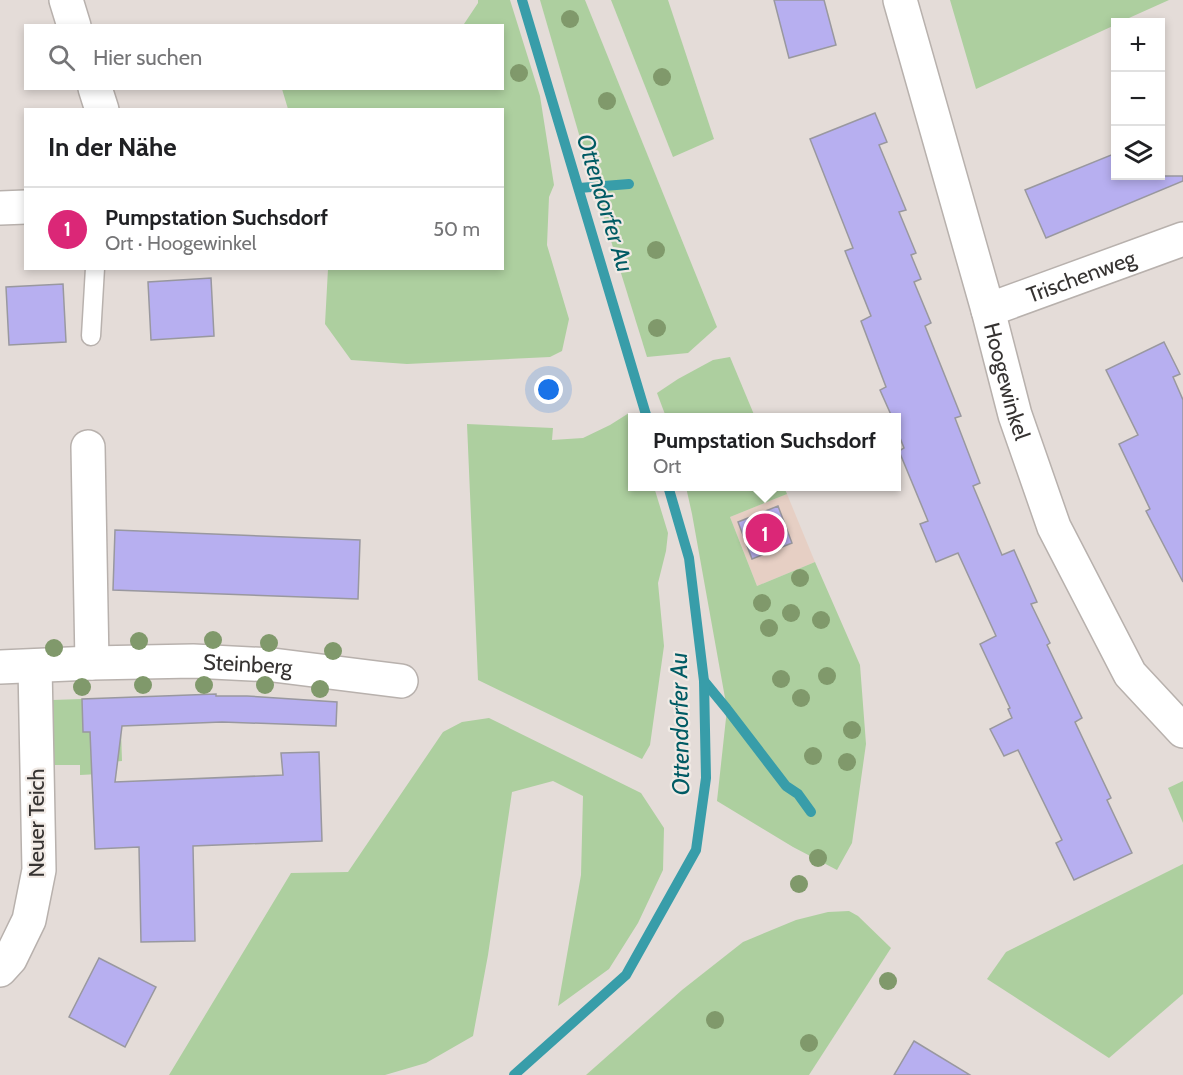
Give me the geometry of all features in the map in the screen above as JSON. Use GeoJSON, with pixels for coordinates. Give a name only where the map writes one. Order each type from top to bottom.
{"type":"FeatureCollection","features":[{"type":"Feature","properties":{"kind":"street"},"geometry":{"type":"LineString","coordinates":[[66,0],[73,24]]}},
{"type":"Feature","properties":{"kind":"street","name":"Hoogewinkel"},"geometry":{"type":"LineString","coordinates":[[900,0],[988,310],[1014,415],[1054,527],[1130,674],[1183,731]]}},
{"type":"Feature","properties":{"kind":"street"},"geometry":{"type":"LineString","coordinates":[[96,90],[101,108]]}},
{"type":"Feature","properties":{"kind":"street"},"geometry":{"type":"LineString","coordinates":[[0,208],[24,207]]}},
{"type":"Feature","properties":{"kind":"street","name":"Trischenweg"},"geometry":{"type":"LineString","coordinates":[[988,310],[1180,248]]}},
{"type":"Feature","properties":{"kind":"street"},"geometry":{"type":"LineString","coordinates":[[88,447],[92,663]]}},
{"type":"Feature","properties":{"kind":"street","name":"Steinberg"},"geometry":{"type":"LineString","coordinates":[[0,667],[194,661],[273,665],[401,681]]}},
{"type":"Feature","properties":{"kind":"street","name":"Neuer Teich"},"geometry":{"type":"LineString","coordinates":[[0,970],[10,959],[29,920],[39,870],[34,666]]}},
{"type":"Feature","properties":{"kind":"lane"},"geometry":{"type":"LineString","coordinates":[[91,336],[94,270]]}},
{"type":"Feature","properties":{"kind":"shaded area"},"geometry":{"type":"Polygon","coordinates":[[[787,494],[815,562],[757,586],[730,517],[787,494]]]}},
{"type":"Feature","properties":{"kind":"green space"},"geometry":{"type":"Polygon","coordinates":[[[478,0],[510,0],[540,96],[554,185],[549,197],[547,245],[569,319],[562,351],[550,357],[407,364],[351,360],[325,324],[328,270],[504,270],[504,108],[288,108],[282,90],[504,90],[504,24],[464,24],[478,0]]]}},
{"type":"Feature","properties":{"kind":"green space"},"geometry":{"type":"Polygon","coordinates":[[[540,0],[585,0],[717,327],[688,353],[647,357],[540,0]]]}},
{"type":"Feature","properties":{"kind":"green space"},"geometry":{"type":"Polygon","coordinates":[[[611,0],[668,0],[714,139],[673,157],[611,0]]]}},
{"type":"Feature","properties":{"kind":"green space"},"geometry":{"type":"Polygon","coordinates":[[[950,0],[1169,0],[1129,18],[1111,18],[1111,27],[976,89],[950,0]]]}},
{"type":"Feature","properties":{"kind":"green space"},"geometry":{"type":"Polygon","coordinates":[[[730,357],[753,413],[664,413],[657,393],[713,360],[730,357]]]}},
{"type":"Feature","properties":{"kind":"green space"},"geometry":{"type":"Polygon","coordinates":[[[628,414],[628,491],[655,491],[668,533],[658,583],[664,646],[650,745],[642,759],[478,680],[467,424],[553,428],[552,440],[583,438],[628,414]]]}},
{"type":"Feature","properties":{"kind":"green space"},"geometry":{"type":"Polygon","coordinates":[[[687,491],[786,491],[787,494],[730,517],[757,586],[815,562],[860,665],[866,744],[852,843],[837,870],[793,847],[717,801],[727,709],[687,491]]]}},
{"type":"Feature","properties":{"kind":"green space"},"geometry":{"type":"Polygon","coordinates":[[[82,699],[84,732],[121,731],[122,761],[99,763],[99,774],[80,775],[80,765],[52,765],[52,700],[82,699]]]}},
{"type":"Feature","properties":{"kind":"green space"},"geometry":{"type":"Polygon","coordinates":[[[489,718],[641,793],[664,828],[663,870],[638,923],[609,969],[558,1006],[581,875],[583,796],[553,781],[512,792],[488,955],[473,1036],[426,1063],[385,1075],[169,1075],[291,873],[348,872],[443,732],[462,722],[489,718]]]}},
{"type":"Feature","properties":{"kind":"green space"},"geometry":{"type":"Polygon","coordinates":[[[1183,781],[1183,823],[1168,788],[1183,781]]]}},
{"type":"Feature","properties":{"kind":"green space"},"geometry":{"type":"Polygon","coordinates":[[[1183,864],[1183,994],[1109,1058],[987,979],[1006,952],[1183,864]]]}},
{"type":"Feature","properties":{"kind":"green space"},"geometry":{"type":"Polygon","coordinates":[[[849,911],[858,916],[891,948],[809,1075],[586,1075],[682,990],[743,942],[796,920],[828,912],[849,911]]]}},
{"type":"Feature","properties":{"kind":"building"},"geometry":{"type":"Polygon","coordinates":[[[774,0],[824,0],[836,45],[789,58],[774,0]]]}},
{"type":"Feature","properties":{"kind":"building"},"geometry":{"type":"Polygon","coordinates":[[[875,113],[887,142],[879,145],[906,210],[899,212],[916,253],[911,255],[921,279],[914,282],[931,323],[925,326],[961,416],[955,418],[980,483],[973,486],[1002,555],[1014,550],[1037,602],[1031,604],[1050,643],[1047,645],[1082,718],[1075,722],[1111,798],[1107,800],[1132,853],[1074,880],[1056,843],[1062,840],[1018,750],[1004,756],[990,729],[1012,718],[1008,709],[1010,708],[980,644],[996,636],[958,553],[936,562],[920,524],[928,521],[901,456],[901,450],[904,448],[901,440],[901,413],[890,413],[880,390],[886,387],[861,321],[871,316],[845,251],[853,248],[810,139],[875,113]]]}},
{"type":"Feature","properties":{"kind":"building"},"geometry":{"type":"Polygon","coordinates":[[[1111,155],[1111,180],[1165,180],[1165,176],[1183,176],[1183,181],[1046,238],[1025,190],[1111,155]]]}},
{"type":"Feature","properties":{"kind":"building"},"geometry":{"type":"Polygon","coordinates":[[[211,278],[214,336],[151,340],[148,282],[211,278]]]}},
{"type":"Feature","properties":{"kind":"building"},"geometry":{"type":"Polygon","coordinates":[[[63,284],[66,342],[9,345],[6,287],[63,284]]]}},
{"type":"Feature","properties":{"kind":"building"},"geometry":{"type":"Polygon","coordinates":[[[1164,342],[1180,374],[1173,377],[1183,400],[1183,582],[1146,511],[1150,509],[1119,444],[1138,435],[1106,370],[1164,342]]]}},
{"type":"Feature","properties":{"kind":"building"},"geometry":{"type":"Polygon","coordinates":[[[778,506],[792,543],[752,559],[738,522],[778,506]]]}},
{"type":"Feature","properties":{"kind":"building"},"geometry":{"type":"Polygon","coordinates":[[[115,530],[360,540],[358,599],[113,590],[115,530]]]}},
{"type":"Feature","properties":{"kind":"building"},"geometry":{"type":"Polygon","coordinates":[[[216,694],[216,696],[337,702],[336,726],[222,722],[122,726],[115,782],[283,775],[281,753],[319,752],[322,841],[193,846],[195,941],[141,942],[139,847],[95,849],[90,732],[83,732],[82,699],[216,694]]]}},
{"type":"Feature","properties":{"kind":"building"},"geometry":{"type":"Polygon","coordinates":[[[99,958],[156,987],[125,1047],[69,1017],[99,958]]]}},
{"type":"Feature","properties":{"kind":"building"},"geometry":{"type":"Polygon","coordinates":[[[914,1041],[970,1075],[894,1075],[914,1041]]]}},
{"type":"Feature","properties":{"kind":"waterway","name":"Ottendorfer Au"},"geometry":{"type":"LineString","coordinates":[[522,0],[646,413]]}},
{"type":"Feature","properties":{"kind":"waterway"},"geometry":{"type":"LineString","coordinates":[[579,188],[629,184]]}},
{"type":"Feature","properties":{"kind":"waterway","name":"Ottendorfer Au"},"geometry":{"type":"LineString","coordinates":[[514,1075],[626,975],[696,850],[706,778],[704,681],[689,558],[669,491]]}},
{"type":"Feature","properties":{"kind":"waterway"},"geometry":{"type":"LineString","coordinates":[[704,681],[786,786],[798,794],[811,812]]}},
{"type":"Feature","properties":{"kind":"place","name":"Pumpstation Suchsdorf"},"geometry":{"type":"Point","coordinates":[765,533]}}]}
